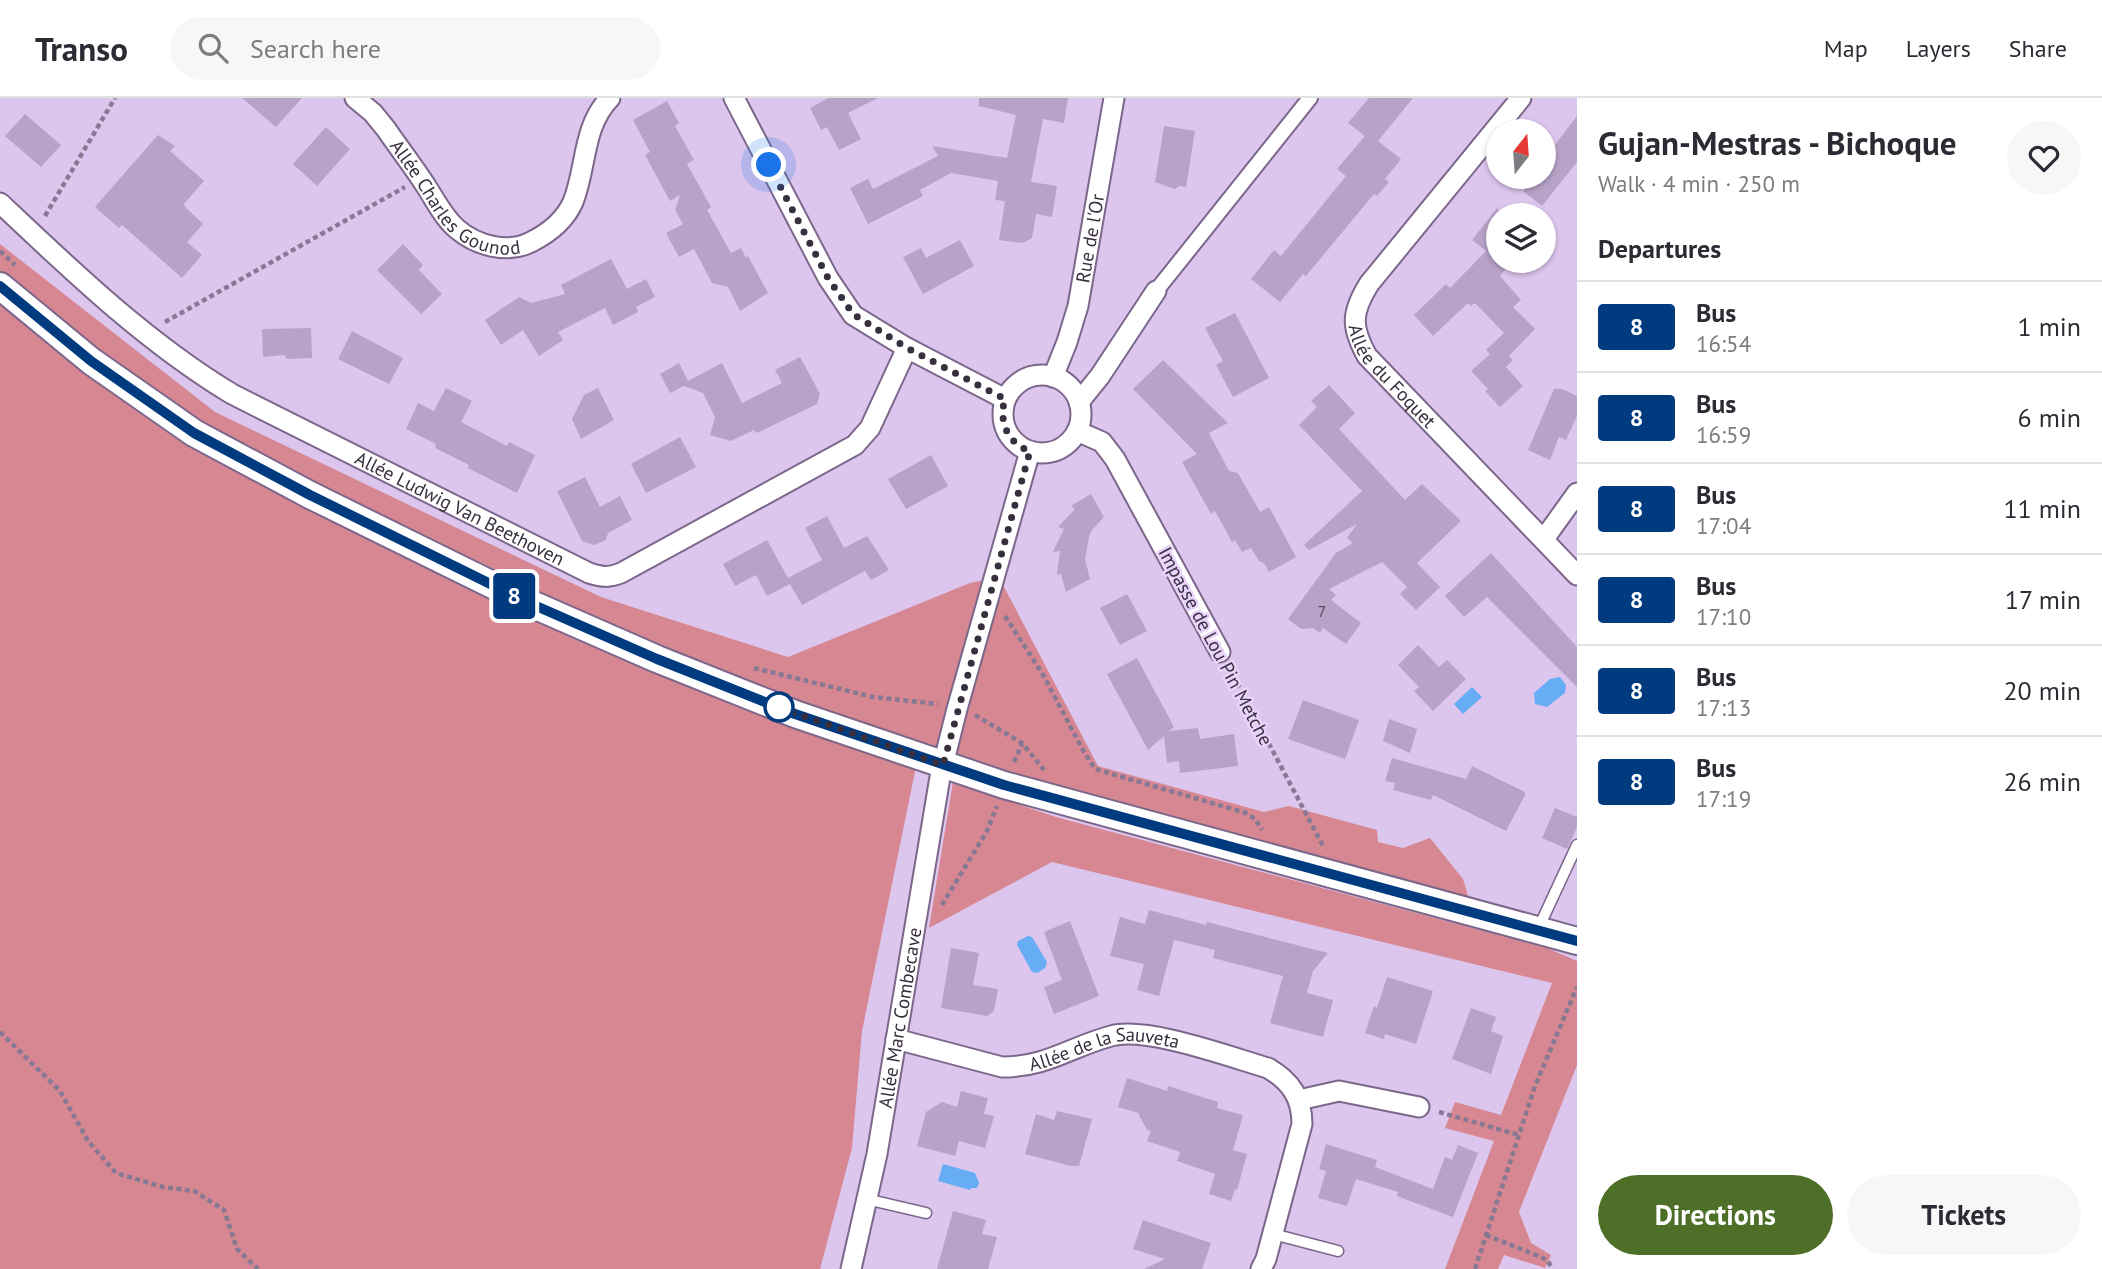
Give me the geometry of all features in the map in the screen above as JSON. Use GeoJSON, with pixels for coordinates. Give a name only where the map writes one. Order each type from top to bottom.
{"type":"FeatureCollection","features":[{"type":"Feature","properties":{"kind":"main road"},"geometry":{"type":"LineString","coordinates":[[0,286],[91,361],[194,433],[299,489],[527,602],[657,659],[795,714],[1004,785],[1577,941]]}},
{"type":"Feature","properties":{"kind":"street","name":"Allée Charles Gounod"},"geometry":{"type":"LineString","coordinates":[[355,98],[373,113],[457,230],[490,246],[509,249],[522,247],[557,225],[572,205],[587,138],[610,98]]}},
{"type":"Feature","properties":{"kind":"street"},"geometry":{"type":"LineString","coordinates":[[734,98],[844,304],[864,323],[1005,399]]}},
{"type":"Feature","properties":{"kind":"street","name":"Rue de l'Or"},"geometry":{"type":"LineString","coordinates":[[1054,377],[1078,306],[1114,98]]}},
{"type":"Feature","properties":{"kind":"street"},"geometry":{"type":"LineString","coordinates":[[1079,402],[1100,376],[1156,291],[1310,98]]}},
{"type":"Feature","properties":{"kind":"street","name":"Allée du Foquet"},"geometry":{"type":"LineString","coordinates":[[1521,98],[1369,284],[1358,305],[1354,326],[1367,356],[1577,575]]}},
{"type":"Feature","properties":{"kind":"street","name":"Allée Ludwig Van Beethoven"},"geometry":{"type":"LineString","coordinates":[[0,203],[86,283],[204,377],[232,394],[601,577],[621,573],[855,446],[870,428],[907,348]]}},
{"type":"Feature","properties":{"kind":"street"},"geometry":{"type":"LineString","coordinates":[[1041,374],[1054,377],[1069,386],[1079,402],[1081,419],[1077,431],[1057,450],[1046,453],[1030,451],[1016,443],[1005,427],[1005,399],[1020,380],[1041,374]]}},
{"type":"Feature","properties":{"kind":"street","name":"Impasse de Lou Pin Metche"},"geometry":{"type":"LineString","coordinates":[[1077,431],[1102,442],[1115,459],[1220,652]]}},
{"type":"Feature","properties":{"kind":"street"},"geometry":{"type":"LineString","coordinates":[[943,765],[1030,451]]}},
{"type":"Feature","properties":{"kind":"street"},"geometry":{"type":"LineString","coordinates":[[1544,539],[1577,493]]}},
{"type":"Feature","properties":{"kind":"street","name":"Allée Marc Combecave"},"geometry":{"type":"LineString","coordinates":[[851,1269],[877,1154],[943,765]]}},
{"type":"Feature","properties":{"kind":"street","name":"Allée de la Sauveta"},"geometry":{"type":"LineString","coordinates":[[896,1039],[1002,1067],[1019,1067],[1037,1064],[1111,1035],[1146,1034],[1268,1068],[1286,1081],[1299,1100]]}},
{"type":"Feature","properties":{"kind":"street"},"geometry":{"type":"LineString","coordinates":[[1261,1269],[1300,1136],[1302,1112],[1299,1100],[1339,1091],[1419,1107]]}},
{"type":"Feature","properties":{"kind":"lane"},"geometry":{"type":"LineString","coordinates":[[1537,930],[1577,845]]}},
{"type":"Feature","properties":{"kind":"lane"},"geometry":{"type":"LineString","coordinates":[[866,1199],[926,1213]]}},
{"type":"Feature","properties":{"kind":"lane"},"geometry":{"type":"LineString","coordinates":[[1273,1234],[1338,1251]]}},
{"type":"Feature","properties":{"kind":"path"},"geometry":{"type":"LineString","coordinates":[[34,235],[115,98]]}},
{"type":"Feature","properties":{"kind":"path"},"geometry":{"type":"LineString","coordinates":[[152,338],[161,325],[421,178]]}},
{"type":"Feature","properties":{"kind":"path"},"geometry":{"type":"LineString","coordinates":[[990,591],[1042,673],[1095,769],[1246,813],[1255,819],[1268,837]]}},
{"type":"Feature","properties":{"kind":"path","name":"Impasse de Lou Pin Metche"},"geometry":{"type":"LineString","coordinates":[[1220,652],[1339,877]]}},
{"type":"Feature","properties":{"kind":"path"},"geometry":{"type":"LineString","coordinates":[[1013,764],[1022,743]]}},
{"type":"Feature","properties":{"kind":"path"},"geometry":{"type":"LineString","coordinates":[[936,914],[986,831],[999,799]]}},
{"type":"Feature","properties":{"kind":"path"},"geometry":{"type":"LineString","coordinates":[[1475,1269],[1535,1086],[1577,987]]}},
{"type":"Feature","properties":{"kind":"path"},"geometry":{"type":"LineString","coordinates":[[0,1032],[60,1091],[88,1141],[116,1173],[163,1187],[194,1191],[224,1210],[237,1249],[258,1269]]}},
{"type":"Feature","properties":{"kind":"path"},"geometry":{"type":"LineString","coordinates":[[1419,1107],[1519,1135]]}},
{"type":"Feature","properties":{"kind":"path"},"geometry":{"type":"LineString","coordinates":[[1486,1235],[1541,1257],[1548,1261],[1552,1269]]}},
{"type":"Feature","properties":{"kind":"shaded area"},"geometry":{"type":"Polygon","coordinates":[[[0,244],[215,412],[601,597],[788,657],[970,583],[994,578],[1002,583],[1098,766],[1264,812],[1289,806],[1377,830],[1378,842],[1403,848],[1430,838],[1463,879],[1473,913],[918,757],[862,1031],[852,1148],[820,1269],[0,1269],[0,244]]]}},
{"type":"Feature","properties":{"kind":"shaded area"},"geometry":{"type":"Polygon","coordinates":[[[953,782],[1056,817],[1547,948],[1577,961],[1577,1065],[1519,1212],[1531,1243],[1551,1255],[1545,1268],[1504,1255],[1498,1269],[1445,1269],[1494,1141],[1445,1128],[1455,1102],[1501,1115],[1552,983],[1052,862],[929,928],[953,782]]]}},
{"type":"Feature","properties":{"kind":"water"},"geometry":{"type":"Polygon","coordinates":[[[1560,677],[1566,685],[1565,693],[1547,707],[1535,704],[1534,693],[1550,679],[1560,677]]]}},
{"type":"Feature","properties":{"kind":"water"},"geometry":{"type":"Polygon","coordinates":[[[1472,687],[1482,697],[1463,714],[1454,704],[1472,687]]]}},
{"type":"Feature","properties":{"kind":"water"},"geometry":{"type":"Polygon","coordinates":[[[1032,937],[1047,962],[1045,968],[1037,973],[1032,972],[1017,945],[1018,941],[1032,937]]]}},
{"type":"Feature","properties":{"kind":"water"},"geometry":{"type":"Polygon","coordinates":[[[943,1164],[975,1173],[979,1183],[977,1188],[970,1190],[938,1181],[943,1164]]]}},
{"type":"Feature","properties":{"kind":"building"},"geometry":{"type":"Polygon","coordinates":[[[242,98],[302,98],[276,127],[242,98]]]}},
{"type":"Feature","properties":{"kind":"building"},"geometry":{"type":"Polygon","coordinates":[[[828,98],[878,98],[848,113],[861,139],[839,150],[827,127],[821,130],[810,108],[828,98]]]}},
{"type":"Feature","properties":{"kind":"building"},"geometry":{"type":"Polygon","coordinates":[[[979,98],[1068,98],[1064,123],[1043,119],[1031,182],[1057,186],[1052,217],[1036,214],[1032,238],[1023,243],[999,240],[1005,201],[995,200],[998,181],[951,173],[920,190],[923,196],[868,224],[850,188],[868,179],[873,189],[938,156],[932,146],[1007,158],[1016,115],[979,106],[979,98]]]}},
{"type":"Feature","properties":{"kind":"building"},"geometry":{"type":"Polygon","coordinates":[[[1369,98],[1413,98],[1378,141],[1401,159],[1385,179],[1389,182],[1377,196],[1374,194],[1306,276],[1303,274],[1280,302],[1251,279],[1274,250],[1281,256],[1346,176],[1337,169],[1365,136],[1348,123],[1369,98]]]}},
{"type":"Feature","properties":{"kind":"building"},"geometry":{"type":"Polygon","coordinates":[[[667,101],[679,123],[675,126],[694,160],[687,164],[711,207],[707,210],[731,253],[741,248],[768,293],[740,311],[728,287],[712,283],[694,249],[679,257],[666,233],[683,224],[675,210],[680,195],[670,201],[645,155],[650,152],[633,120],[667,101]]]}},
{"type":"Feature","properties":{"kind":"building"},"geometry":{"type":"Polygon","coordinates":[[[25,114],[61,145],[41,167],[5,136],[25,114]]]}},
{"type":"Feature","properties":{"kind":"building"},"geometry":{"type":"Polygon","coordinates":[[[1577,116],[1577,162],[1556,188],[1556,143],[1577,116]]]}},
{"type":"Feature","properties":{"kind":"building"},"geometry":{"type":"Polygon","coordinates":[[[1164,126],[1195,131],[1186,187],[1179,186],[1175,189],[1155,182],[1164,126]]]}},
{"type":"Feature","properties":{"kind":"building"},"geometry":{"type":"Polygon","coordinates":[[[326,127],[350,149],[317,186],[293,164],[326,127]]]}},
{"type":"Feature","properties":{"kind":"building"},"geometry":{"type":"Polygon","coordinates":[[[158,135],[175,146],[170,151],[204,181],[183,205],[203,224],[187,242],[202,255],[182,278],[122,225],[119,228],[95,207],[158,135]]]}},
{"type":"Feature","properties":{"kind":"building"},"geometry":{"type":"Polygon","coordinates":[[[1556,189],[1544,203],[1538,203],[1523,191],[1556,189]]]}},
{"type":"Feature","properties":{"kind":"building"},"geometry":{"type":"Polygon","coordinates":[[[1486,222],[1486,251],[1472,240],[1486,222]]]}},
{"type":"Feature","properties":{"kind":"building"},"geometry":{"type":"Polygon","coordinates":[[[960,240],[974,266],[923,294],[903,257],[921,248],[926,258],[960,240]]]}},
{"type":"Feature","properties":{"kind":"building"},"geometry":{"type":"Polygon","coordinates":[[[403,244],[423,265],[419,270],[442,294],[421,314],[377,270],[403,244]]]}},
{"type":"Feature","properties":{"kind":"building"},"geometry":{"type":"Polygon","coordinates":[[[1486,251],[1486,273],[1502,273],[1500,276],[1521,300],[1513,307],[1535,329],[1509,356],[1513,360],[1506,367],[1523,386],[1500,407],[1471,371],[1490,354],[1486,350],[1504,333],[1475,303],[1471,306],[1468,303],[1433,336],[1414,315],[1446,284],[1450,288],[1486,251]]]}},
{"type":"Feature","properties":{"kind":"building"},"geometry":{"type":"Polygon","coordinates":[[[611,259],[627,289],[646,279],[655,297],[636,307],[638,312],[613,325],[605,308],[558,332],[563,340],[539,356],[523,330],[501,345],[485,320],[519,297],[531,303],[565,294],[561,285],[611,259]]]}},
{"type":"Feature","properties":{"kind":"building"},"geometry":{"type":"Polygon","coordinates":[[[1235,313],[1269,378],[1233,397],[1216,365],[1223,361],[1205,328],[1235,313]]]}},
{"type":"Feature","properties":{"kind":"building"},"geometry":{"type":"Polygon","coordinates":[[[311,328],[312,358],[287,359],[284,355],[263,357],[262,329],[311,328]]]}},
{"type":"Feature","properties":{"kind":"building"},"geometry":{"type":"Polygon","coordinates":[[[352,331],[403,358],[389,384],[338,359],[352,331]]]}},
{"type":"Feature","properties":{"kind":"building"},"geometry":{"type":"Polygon","coordinates":[[[800,357],[820,394],[817,404],[757,433],[754,430],[731,441],[710,435],[715,417],[703,393],[684,386],[670,393],[660,374],[679,363],[688,381],[722,363],[742,403],[782,383],[775,370],[800,357]]]}},
{"type":"Feature","properties":{"kind":"building"},"geometry":{"type":"Polygon","coordinates":[[[1163,360],[1228,423],[1209,433],[1229,471],[1238,473],[1260,512],[1269,507],[1296,557],[1269,572],[1251,548],[1242,552],[1235,540],[1232,542],[1215,511],[1211,514],[1182,462],[1197,454],[1133,389],[1163,360]]]}},
{"type":"Feature","properties":{"kind":"building"},"geometry":{"type":"Polygon","coordinates":[[[1329,385],[1355,413],[1339,429],[1405,500],[1422,484],[1461,521],[1417,563],[1440,587],[1416,610],[1400,594],[1407,587],[1382,562],[1329,589],[1336,595],[1331,600],[1361,623],[1346,644],[1323,628],[1320,633],[1313,628],[1301,629],[1288,619],[1336,553],[1353,543],[1347,538],[1357,524],[1309,550],[1304,545],[1362,491],[1299,425],[1317,407],[1311,401],[1329,385]]]}},
{"type":"Feature","properties":{"kind":"building"},"geometry":{"type":"Polygon","coordinates":[[[446,388],[472,401],[461,422],[507,446],[509,442],[535,455],[517,493],[468,468],[469,465],[435,448],[436,444],[406,429],[418,403],[434,411],[446,388]]]}},
{"type":"Feature","properties":{"kind":"building"},"geometry":{"type":"Polygon","coordinates":[[[598,388],[614,420],[581,439],[572,419],[584,395],[598,388]]]}},
{"type":"Feature","properties":{"kind":"building"},"geometry":{"type":"Polygon","coordinates":[[[1554,389],[1562,389],[1577,396],[1577,416],[1566,440],[1559,437],[1550,460],[1528,450],[1554,389]]]}},
{"type":"Feature","properties":{"kind":"building"},"geometry":{"type":"Polygon","coordinates":[[[680,437],[696,467],[646,493],[631,464],[680,437]]]}},
{"type":"Feature","properties":{"kind":"building"},"geometry":{"type":"Polygon","coordinates":[[[931,455],[948,486],[906,509],[888,479],[931,455]]]}},
{"type":"Feature","properties":{"kind":"building"},"geometry":{"type":"Polygon","coordinates":[[[585,477],[600,507],[620,496],[632,520],[608,533],[606,540],[594,545],[582,541],[557,491],[585,477]]]}},
{"type":"Feature","properties":{"kind":"building"},"geometry":{"type":"Polygon","coordinates":[[[1091,494],[1104,517],[1089,537],[1085,559],[1090,579],[1066,592],[1061,574],[1057,575],[1060,551],[1053,552],[1064,529],[1058,527],[1075,509],[1071,506],[1091,494]]]}},
{"type":"Feature","properties":{"kind":"building"},"geometry":{"type":"Polygon","coordinates":[[[827,516],[844,548],[867,536],[889,570],[871,580],[865,571],[802,605],[790,584],[767,596],[756,575],[735,586],[723,564],[767,540],[788,578],[822,560],[805,528],[827,516]]]}},
{"type":"Feature","properties":{"kind":"building"},"geometry":{"type":"Polygon","coordinates":[[[1491,553],[1577,647],[1577,687],[1487,597],[1464,617],[1445,596],[1491,553]]]}},
{"type":"Feature","properties":{"kind":"building"},"geometry":{"type":"Polygon","coordinates":[[[1127,594],[1147,631],[1120,645],[1100,608],[1127,594]]]}},
{"type":"Feature","properties":{"kind":"building"},"geometry":{"type":"Polygon","coordinates":[[[1418,645],[1439,667],[1447,660],[1466,679],[1433,711],[1414,691],[1419,687],[1398,665],[1418,645]]]}},
{"type":"Feature","properties":{"kind":"building"},"geometry":{"type":"Polygon","coordinates":[[[1137,658],[1174,727],[1169,731],[1198,728],[1200,739],[1234,734],[1238,766],[1180,773],[1179,761],[1167,763],[1164,736],[1148,750],[1107,674],[1137,658]]]}},
{"type":"Feature","properties":{"kind":"building"},"geometry":{"type":"Polygon","coordinates":[[[1303,700],[1359,720],[1345,759],[1288,739],[1303,700]]]}},
{"type":"Feature","properties":{"kind":"building"},"geometry":{"type":"Polygon","coordinates":[[[1389,719],[1417,729],[1410,753],[1383,741],[1389,719]]]}},
{"type":"Feature","properties":{"kind":"building"},"geometry":{"type":"Polygon","coordinates":[[[1392,758],[1466,779],[1472,766],[1525,792],[1525,795],[1506,831],[1433,795],[1431,800],[1393,790],[1395,783],[1385,781],[1392,758]]]}},
{"type":"Feature","properties":{"kind":"building"},"geometry":{"type":"Polygon","coordinates":[[[1555,808],[1577,817],[1577,827],[1567,849],[1542,838],[1555,808]]]}},
{"type":"Feature","properties":{"kind":"building"},"geometry":{"type":"Polygon","coordinates":[[[1149,910],[1328,953],[1313,971],[1307,993],[1333,1000],[1323,1037],[1270,1023],[1283,976],[1213,958],[1215,950],[1174,940],[1159,996],[1137,990],[1144,964],[1110,956],[1120,917],[1145,924],[1149,910]]]}},
{"type":"Feature","properties":{"kind":"building"},"geometry":{"type":"Polygon","coordinates":[[[1070,921],[1099,996],[1054,1014],[1044,987],[1062,980],[1044,932],[1070,921]]]}},
{"type":"Feature","properties":{"kind":"building"},"geometry":{"type":"Polygon","coordinates":[[[951,948],[979,953],[973,985],[998,989],[994,1011],[987,1016],[941,1008],[951,948]]]}},
{"type":"Feature","properties":{"kind":"building"},"geometry":{"type":"Polygon","coordinates":[[[1387,977],[1433,991],[1416,1044],[1385,1034],[1384,1039],[1365,1033],[1387,977]]]}},
{"type":"Feature","properties":{"kind":"building"},"geometry":{"type":"Polygon","coordinates":[[[1471,1008],[1496,1017],[1491,1031],[1503,1036],[1491,1074],[1452,1059],[1471,1008]]]}},
{"type":"Feature","properties":{"kind":"building"},"geometry":{"type":"Polygon","coordinates":[[[1127,1078],[1167,1091],[1168,1086],[1218,1102],[1217,1108],[1243,1115],[1233,1150],[1247,1154],[1237,1190],[1235,1189],[1231,1201],[1209,1194],[1215,1174],[1177,1161],[1180,1152],[1147,1141],[1151,1131],[1147,1130],[1138,1113],[1118,1107],[1127,1078]]]}},
{"type":"Feature","properties":{"kind":"building"},"geometry":{"type":"Polygon","coordinates":[[[961,1091],[988,1098],[984,1114],[994,1116],[985,1148],[959,1141],[955,1156],[917,1146],[926,1112],[942,1102],[957,1107],[961,1091]]]}},
{"type":"Feature","properties":{"kind":"building"},"geometry":{"type":"Polygon","coordinates":[[[1057,1111],[1092,1119],[1079,1166],[1025,1154],[1036,1114],[1054,1120],[1057,1111]]]}},
{"type":"Feature","properties":{"kind":"building"},"geometry":{"type":"Polygon","coordinates":[[[1326,1144],[1377,1160],[1375,1167],[1433,1189],[1445,1157],[1452,1160],[1458,1145],[1478,1153],[1453,1217],[1397,1196],[1398,1192],[1356,1179],[1347,1206],[1318,1198],[1326,1171],[1319,1169],[1326,1144]]]}},
{"type":"Feature","properties":{"kind":"building"},"geometry":{"type":"Polygon","coordinates":[[[953,1211],[986,1220],[982,1234],[997,1237],[988,1269],[937,1269],[953,1211]]]}},
{"type":"Feature","properties":{"kind":"building"},"geometry":{"type":"Polygon","coordinates":[[[1143,1220],[1211,1243],[1202,1269],[1144,1269],[1165,1259],[1133,1249],[1143,1220]]]}},
{"type":"Feature","properties":{"kind":"bus line","name":"8"},"geometry":{"type":"LineString","coordinates":[[0,286],[91,361],[194,433],[310,495],[527,602],[657,659],[795,714],[1004,785],[1577,941]]}},
{"type":"Feature","properties":{"kind":"route"},"geometry":{"type":"LineString","coordinates":[[769,165],[828,278],[853,314],[907,348],[1005,399],[1003,417],[1009,436],[1030,451],[943,765],[775,706],[779,707]]}}]}
